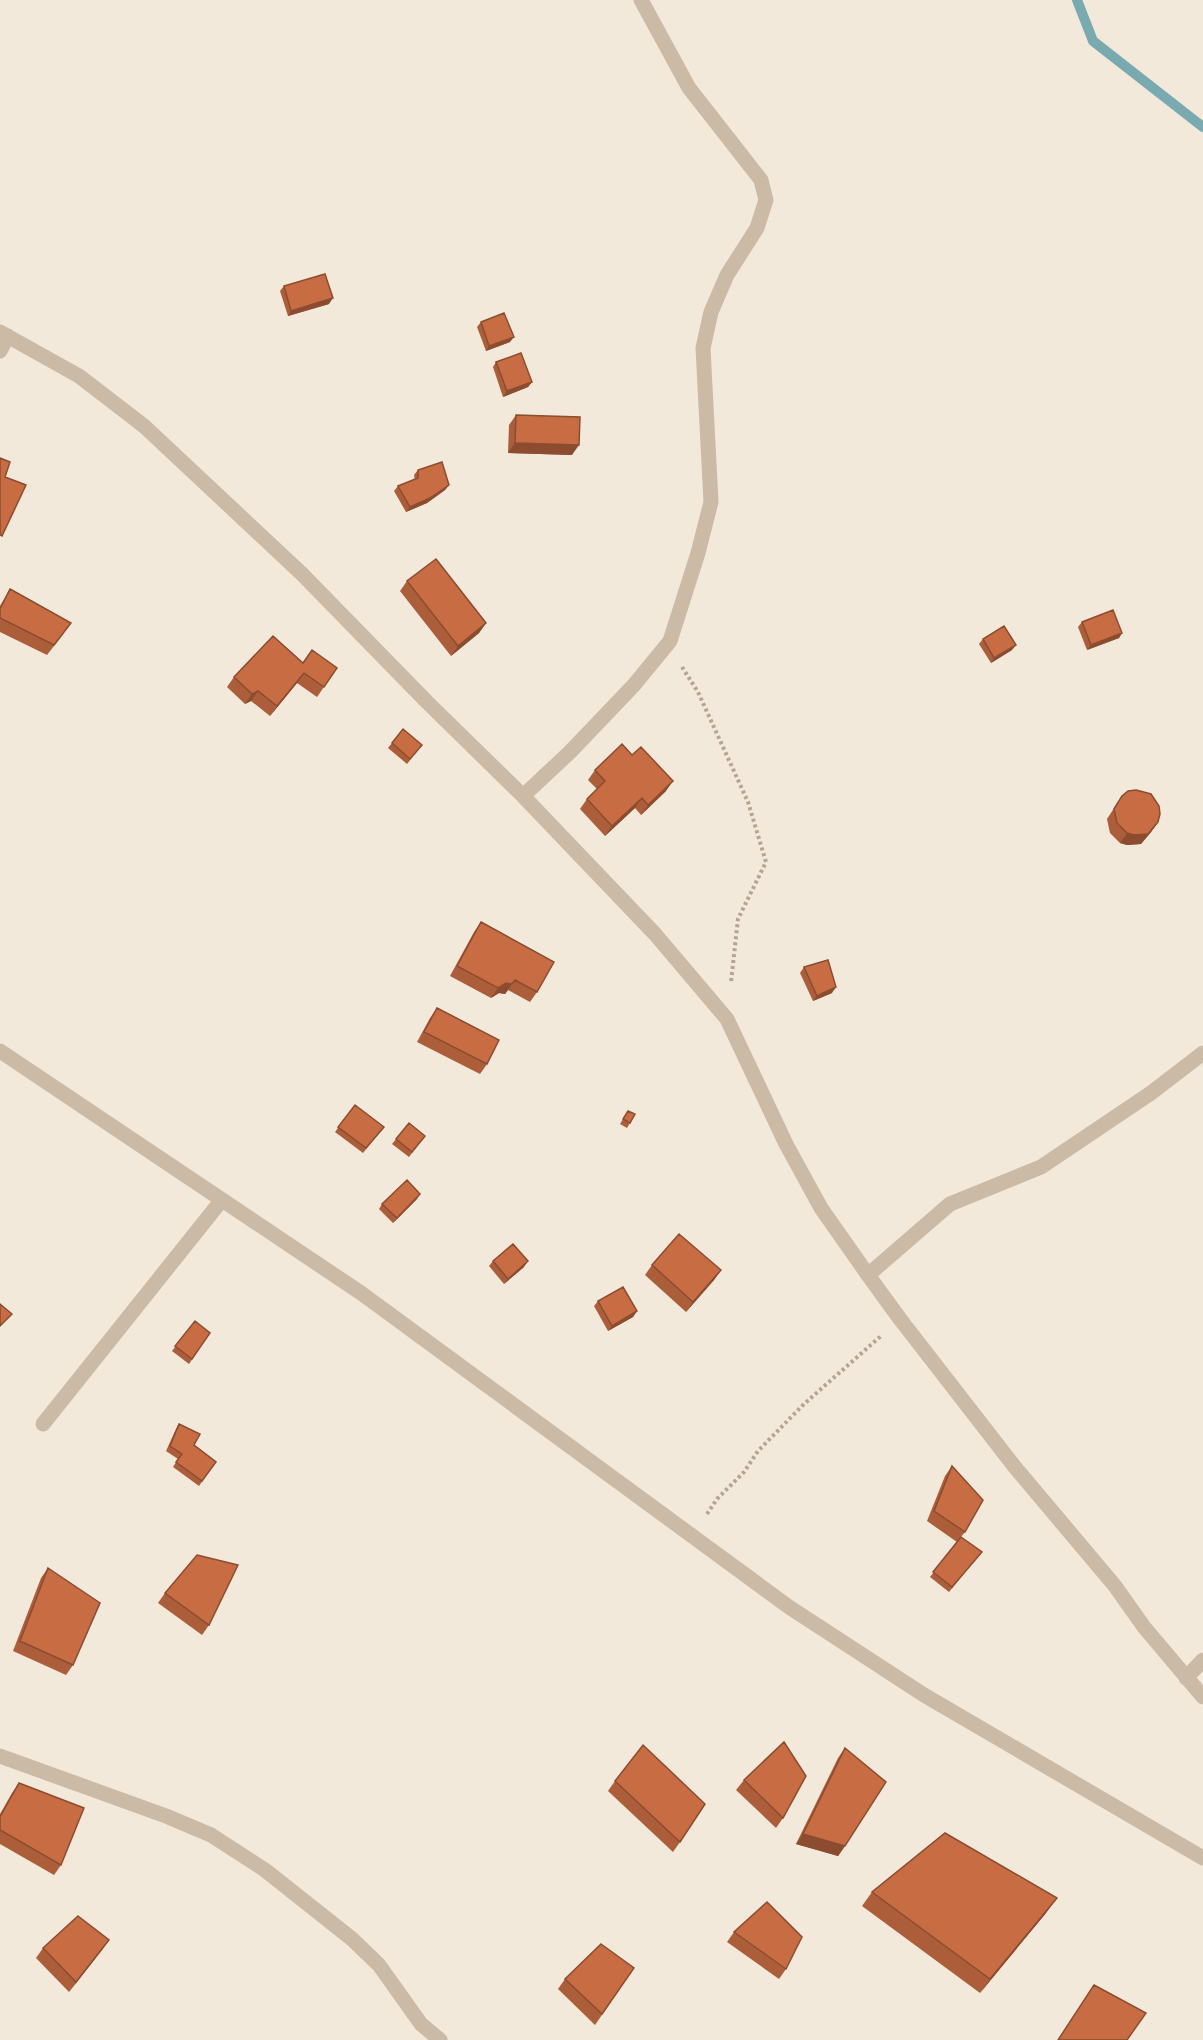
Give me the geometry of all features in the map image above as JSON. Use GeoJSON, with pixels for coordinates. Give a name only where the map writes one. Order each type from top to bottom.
{"type":"FeatureCollection","features":[{"type":"Feature","properties":{"kind":"street"},"geometry":{"type":"LineString","coordinates":[[523,796],[634,685],[670,641],[698,553],[711,502],[703,348],[711,312],[727,275],[757,228],[766,200],[761,180],[689,88],[641,0]]}},
{"type":"Feature","properties":{"kind":"street"},"geometry":{"type":"LineString","coordinates":[[0,351],[4,334],[79,376],[144,426],[302,574],[523,796],[655,934],[727,1019],[786,1144],[811,1190],[868,1275],[1014,1466],[1115,1586],[1144,1627],[1203,1697]]}},
{"type":"Feature","properties":{"kind":"street"},"geometry":{"type":"LineString","coordinates":[[0,1051],[361,1293],[789,1607],[924,1695],[1203,1858]]}},
{"type":"Feature","properties":{"kind":"street"},"geometry":{"type":"LineString","coordinates":[[868,1275],[950,1204],[1041,1167],[1151,1093],[1203,1053]]}},
{"type":"Feature","properties":{"kind":"street"},"geometry":{"type":"LineString","coordinates":[[43,1424],[221,1201]]}},
{"type":"Feature","properties":{"kind":"street"},"geometry":{"type":"LineString","coordinates":[[1186,1678],[1203,1660]]}},
{"type":"Feature","properties":{"kind":"street"},"geometry":{"type":"LineString","coordinates":[[0,1756],[166,1816],[211,1835],[265,1870],[352,1939],[379,1965],[421,2024],[440,2040]]}},
{"type":"Feature","properties":{"kind":"path"},"geometry":{"type":"LineString","coordinates":[[670,641],[684,673],[698,692],[747,802],[766,862],[738,919],[727,1019]]}},
{"type":"Feature","properties":{"kind":"path"},"geometry":{"type":"LineString","coordinates":[[691,1535],[717,1499],[744,1472],[758,1451],[804,1404],[900,1319]]}},
{"type":"Feature","properties":{"kind":"building"},"geometry":{"type":"Polygon","coordinates":[[[325,274],[333,298],[291,311],[284,286],[325,274]]]}},
{"type":"Feature","properties":{"kind":"building"},"geometry":{"type":"Polygon","coordinates":[[[504,313],[514,337],[489,346],[481,322],[504,313]]]}},
{"type":"Feature","properties":{"kind":"building"},"geometry":{"type":"Polygon","coordinates":[[[521,353],[532,382],[507,391],[496,362],[521,353]]]}},
{"type":"Feature","properties":{"kind":"building"},"geometry":{"type":"Polygon","coordinates":[[[516,415],[580,417],[579,445],[515,443],[516,415]]]}},
{"type":"Feature","properties":{"kind":"building"},"geometry":{"type":"Polygon","coordinates":[[[0,458],[10,462],[5,477],[26,485],[2,536],[0,535],[0,458]]]}},
{"type":"Feature","properties":{"kind":"building"},"geometry":{"type":"Polygon","coordinates":[[[442,462],[449,485],[430,498],[410,507],[398,486],[418,478],[418,470],[442,462]]]}},
{"type":"Feature","properties":{"kind":"building"},"geometry":{"type":"Polygon","coordinates":[[[436,559],[486,623],[458,646],[407,581],[436,559]]]}},
{"type":"Feature","properties":{"kind":"building"},"geometry":{"type":"Polygon","coordinates":[[[10,589],[71,623],[54,645],[0,618],[0,609],[10,589]]]}},
{"type":"Feature","properties":{"kind":"building"},"geometry":{"type":"Polygon","coordinates":[[[1113,610],[1122,633],[1091,645],[1082,622],[1113,610]]]}},
{"type":"Feature","properties":{"kind":"building"},"geometry":{"type":"Polygon","coordinates":[[[1004,626],[1016,645],[994,658],[983,639],[1004,626]]]}},
{"type":"Feature","properties":{"kind":"building"},"geometry":{"type":"Polygon","coordinates":[[[273,636],[303,663],[312,650],[337,668],[324,687],[304,673],[277,706],[258,691],[252,694],[234,677],[273,636]]]}},
{"type":"Feature","properties":{"kind":"building"},"geometry":{"type":"Polygon","coordinates":[[[403,729],[422,745],[410,759],[392,743],[403,729]]]}},
{"type":"Feature","properties":{"kind":"building"},"geometry":{"type":"Polygon","coordinates":[[[622,744],[632,755],[641,747],[673,781],[648,805],[642,798],[612,826],[587,799],[605,781],[595,770],[622,744]]]}},
{"type":"Feature","properties":{"kind":"building"},"geometry":{"type":"Polygon","coordinates":[[[1136,790],[1151,794],[1159,806],[1158,822],[1148,834],[1127,833],[1117,823],[1114,809],[1122,796],[1128,791],[1136,790]]]}},
{"type":"Feature","properties":{"kind":"building"},"geometry":{"type":"Polygon","coordinates":[[[481,922],[554,962],[537,992],[515,980],[512,984],[506,983],[498,988],[457,966],[481,922]]]}},
{"type":"Feature","properties":{"kind":"building"},"geometry":{"type":"Polygon","coordinates":[[[828,960],[836,987],[817,996],[804,967],[828,960]]]}},
{"type":"Feature","properties":{"kind":"building"},"geometry":{"type":"Polygon","coordinates":[[[437,1008],[499,1040],[487,1064],[424,1032],[437,1008]]]}},
{"type":"Feature","properties":{"kind":"building"},"geometry":{"type":"Polygon","coordinates":[[[355,1105],[384,1127],[366,1148],[338,1127],[355,1105]]]}},
{"type":"Feature","properties":{"kind":"building"},"geometry":{"type":"Polygon","coordinates":[[[628,1111],[635,1114],[630,1123],[623,1119],[628,1111]]]}},
{"type":"Feature","properties":{"kind":"building"},"geometry":{"type":"Polygon","coordinates":[[[409,1123],[425,1136],[412,1152],[396,1139],[409,1123]]]}},
{"type":"Feature","properties":{"kind":"building"},"geometry":{"type":"Polygon","coordinates":[[[407,1180],[420,1194],[397,1218],[382,1204],[407,1180]]]}},
{"type":"Feature","properties":{"kind":"building"},"geometry":{"type":"Polygon","coordinates":[[[679,1234],[721,1270],[693,1302],[652,1265],[679,1234]]]}},
{"type":"Feature","properties":{"kind":"building"},"geometry":{"type":"Polygon","coordinates":[[[513,1244],[528,1261],[508,1279],[493,1261],[513,1244]]]}},
{"type":"Feature","properties":{"kind":"building"},"geometry":{"type":"Polygon","coordinates":[[[623,1287],[637,1311],[612,1326],[598,1301],[623,1287]]]}},
{"type":"Feature","properties":{"kind":"building"},"geometry":{"type":"Polygon","coordinates":[[[0,1304],[12,1314],[0,1326],[0,1304]]]}},
{"type":"Feature","properties":{"kind":"building"},"geometry":{"type":"Polygon","coordinates":[[[195,1321],[210,1333],[192,1359],[175,1346],[195,1321]]]}},
{"type":"Feature","properties":{"kind":"building"},"geometry":{"type":"Polygon","coordinates":[[[179,1424],[200,1434],[194,1445],[216,1462],[202,1481],[176,1462],[182,1454],[170,1446],[179,1424]]]}},
{"type":"Feature","properties":{"kind":"building"},"geometry":{"type":"Polygon","coordinates":[[[952,1466],[983,1500],[965,1532],[934,1511],[952,1466]]]}},
{"type":"Feature","properties":{"kind":"building"},"geometry":{"type":"Polygon","coordinates":[[[961,1537],[982,1552],[952,1587],[933,1572],[961,1537]]]}},
{"type":"Feature","properties":{"kind":"building"},"geometry":{"type":"Polygon","coordinates":[[[197,1555],[238,1565],[209,1625],[165,1593],[197,1555]]]}},
{"type":"Feature","properties":{"kind":"building"},"geometry":{"type":"Polygon","coordinates":[[[48,1568],[100,1603],[73,1665],[20,1641],[48,1568]]]}},
{"type":"Feature","properties":{"kind":"building"},"geometry":{"type":"Polygon","coordinates":[[[784,1742],[806,1776],[783,1818],[744,1780],[784,1742]]]}},
{"type":"Feature","properties":{"kind":"building"},"geometry":{"type":"Polygon","coordinates":[[[643,1745],[705,1804],[680,1842],[615,1781],[643,1745]]]}},
{"type":"Feature","properties":{"kind":"building"},"geometry":{"type":"Polygon","coordinates":[[[845,1748],[886,1782],[845,1846],[803,1834],[845,1748]]]}},
{"type":"Feature","properties":{"kind":"building"},"geometry":{"type":"Polygon","coordinates":[[[19,1783],[84,1808],[61,1865],[0,1830],[0,1817],[19,1783]]]}},
{"type":"Feature","properties":{"kind":"building"},"geometry":{"type":"Polygon","coordinates":[[[945,1833],[1057,1898],[990,1979],[872,1892],[945,1833]]]}},
{"type":"Feature","properties":{"kind":"building"},"geometry":{"type":"Polygon","coordinates":[[[767,1902],[802,1937],[786,1969],[734,1932],[767,1902]]]}},
{"type":"Feature","properties":{"kind":"building"},"geometry":{"type":"Polygon","coordinates":[[[78,1916],[109,1940],[76,1982],[43,1948],[78,1916]]]}},
{"type":"Feature","properties":{"kind":"building"},"geometry":{"type":"Polygon","coordinates":[[[601,1944],[634,1968],[602,2014],[565,1979],[601,1944]]]}},
{"type":"Feature","properties":{"kind":"building"},"geometry":{"type":"Polygon","coordinates":[[[1094,1985],[1146,2013],[1127,2040],[1058,2040],[1094,1985]]]}},
{"type":"Feature","properties":{"kind":"waterway"},"geometry":{"type":"LineString","coordinates":[[1077,0],[1093,41],[1203,127]]}}]}
